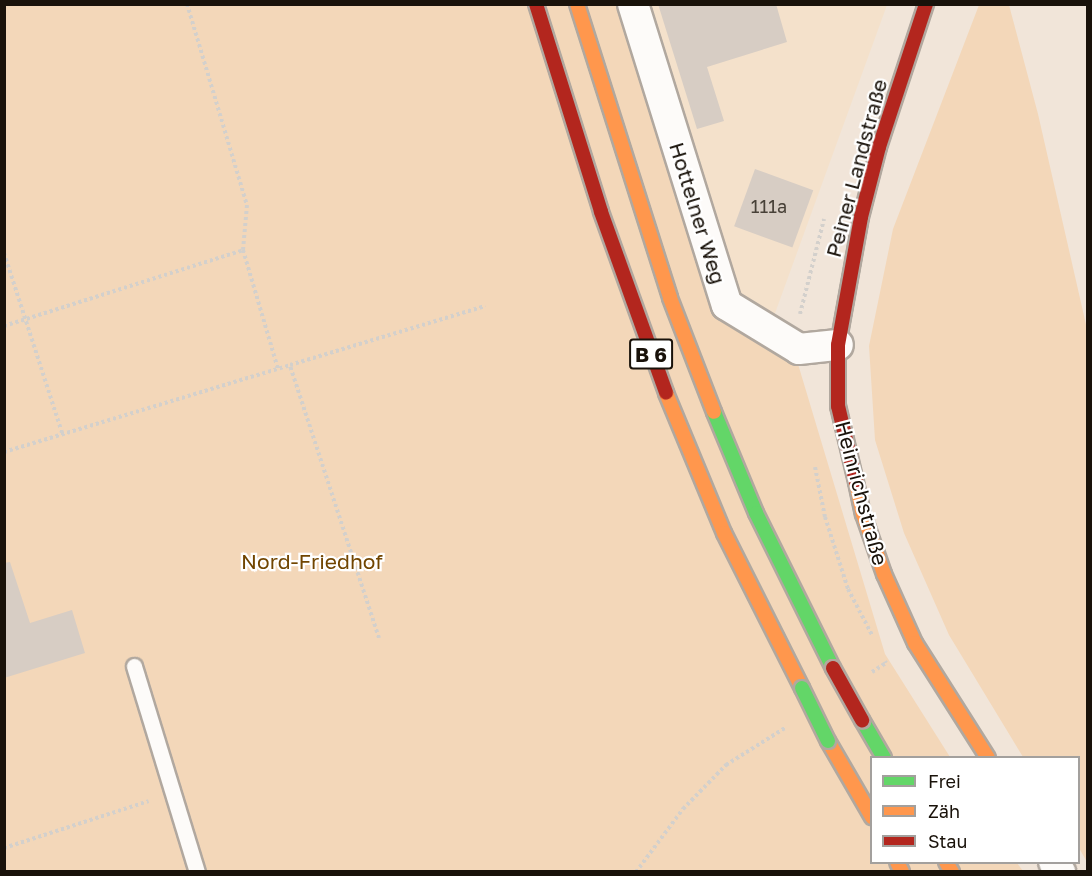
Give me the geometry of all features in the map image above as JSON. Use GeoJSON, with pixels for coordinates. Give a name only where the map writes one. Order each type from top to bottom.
{"type":"FeatureCollection","features":[{"type":"Feature","properties":{"kind":"main road","name":"B 6"},"geometry":{"type":"LineString","coordinates":[[536,4],[601,212],[674,416],[724,533],[828,741],[870,814]]}},
{"type":"Feature","properties":{"kind":"main road","name":"B 6"},"geometry":{"type":"LineString","coordinates":[[576,4],[670,298],[712,408],[756,513],[833,668],[883,756]]}},
{"type":"Feature","properties":{"kind":"main road","name":"Peiner Landstraße"},"geometry":{"type":"LineString","coordinates":[[838,345],[861,217],[879,147],[926,4]]}},
{"type":"Feature","properties":{"kind":"main road","name":"Heinrichstraße"},"geometry":{"type":"LineString","coordinates":[[838,345],[838,406],[863,514],[884,574],[915,643],[987,756]]}},
{"type":"Feature","properties":{"kind":"street","name":"Hottelner Weg"},"geometry":{"type":"LineString","coordinates":[[633,4],[727,305],[799,348],[838,345]]}},
{"type":"Feature","properties":{"kind":"lane"},"geometry":{"type":"LineString","coordinates":[[134,666],[197,872]]}},
{"type":"Feature","properties":{"kind":"path"},"geometry":{"type":"LineString","coordinates":[[187,4],[247,205],[243,250],[278,369]]}},
{"type":"Feature","properties":{"kind":"path"},"geometry":{"type":"LineString","coordinates":[[4,326],[243,250]]}},
{"type":"Feature","properties":{"kind":"path"},"geometry":{"type":"LineString","coordinates":[[4,253],[62,433]]}},
{"type":"Feature","properties":{"kind":"path"},"geometry":{"type":"LineString","coordinates":[[4,452],[485,306]]}},
{"type":"Feature","properties":{"kind":"path"},"geometry":{"type":"LineString","coordinates":[[290,365],[379,638]]}},
{"type":"Feature","properties":{"kind":"path"},"geometry":{"type":"LineString","coordinates":[[4,848],[173,796]]}},
{"type":"Feature","properties":{"kind":"shaded area"},"geometry":{"type":"Polygon","coordinates":[[[643,5],[887,5],[774,316],[743,300],[724,257],[643,5]]]}},
{"type":"Feature","properties":{"kind":"green space","name":"Nord-Friedhof"},"geometry":{"type":"Polygon","coordinates":[[[5,5],[624,5],[721,311],[795,354],[885,654],[949,756],[870,756],[870,864],[1018,864],[1023,871],[5,872],[5,5]]]}},
{"type":"Feature","properties":{"kind":"green space"},"geometry":{"type":"Polygon","coordinates":[[[979,5],[1009,5],[1038,114],[1087,329],[1087,862],[1080,850],[1080,756],[1022,756],[949,635],[904,533],[875,440],[869,346],[893,229],[979,5]]]}},
{"type":"Feature","properties":{"kind":"building"},"geometry":{"type":"Polygon","coordinates":[[[658,4],[776,4],[787,42],[707,67],[724,121],[697,129],[658,4]]]}},
{"type":"Feature","properties":{"kind":"building"},"geometry":{"type":"Polygon","coordinates":[[[755,169],[813,190],[792,248],[734,226],[755,169]]]}},
{"type":"Feature","properties":{"kind":"building"},"geometry":{"type":"Polygon","coordinates":[[[10,562],[30,623],[72,610],[85,653],[4,678],[4,563],[10,562]]]}},
{"type":"Feature","properties":{"kind":"traffic: fast"},"geometry":{"type":"LineString","coordinates":[[714,412],[756,513],[833,668]]}},
{"type":"Feature","properties":{"kind":"traffic: fast"},"geometry":{"type":"LineString","coordinates":[[802,688],[828,741]]}},
{"type":"Feature","properties":{"kind":"traffic: fast"},"geometry":{"type":"LineString","coordinates":[[862,720],[883,756]]}},
{"type":"Feature","properties":{"kind":"traffic: slow"},"geometry":{"type":"LineString","coordinates":[[577,4],[670,298],[714,412]]}},
{"type":"Feature","properties":{"kind":"traffic: slow"},"geometry":{"type":"LineString","coordinates":[[666,393],[724,533],[802,688]]}},
{"type":"Feature","properties":{"kind":"traffic: slow"},"geometry":{"type":"LineString","coordinates":[[856,482],[863,514],[884,574],[915,643],[987,756]]}},
{"type":"Feature","properties":{"kind":"traffic: slow"},"geometry":{"type":"LineString","coordinates":[[828,741],[870,814]]}},
{"type":"Feature","properties":{"kind":"traffic: slow"},"geometry":{"type":"LineString","coordinates":[[898,864],[902,872]]}},
{"type":"Feature","properties":{"kind":"traffic: slow"},"geometry":{"type":"LineString","coordinates":[[947,864],[952,872]]}},
{"type":"Feature","properties":{"kind":"traffic: jam"},"geometry":{"type":"LineString","coordinates":[[536,4],[601,212],[666,393]]}},
{"type":"Feature","properties":{"kind":"traffic: jam"},"geometry":{"type":"LineString","coordinates":[[856,482],[838,406],[838,345],[861,217],[879,147],[926,4]]}},
{"type":"Feature","properties":{"kind":"traffic: jam"},"geometry":{"type":"LineString","coordinates":[[833,668],[862,720]]}}]}
